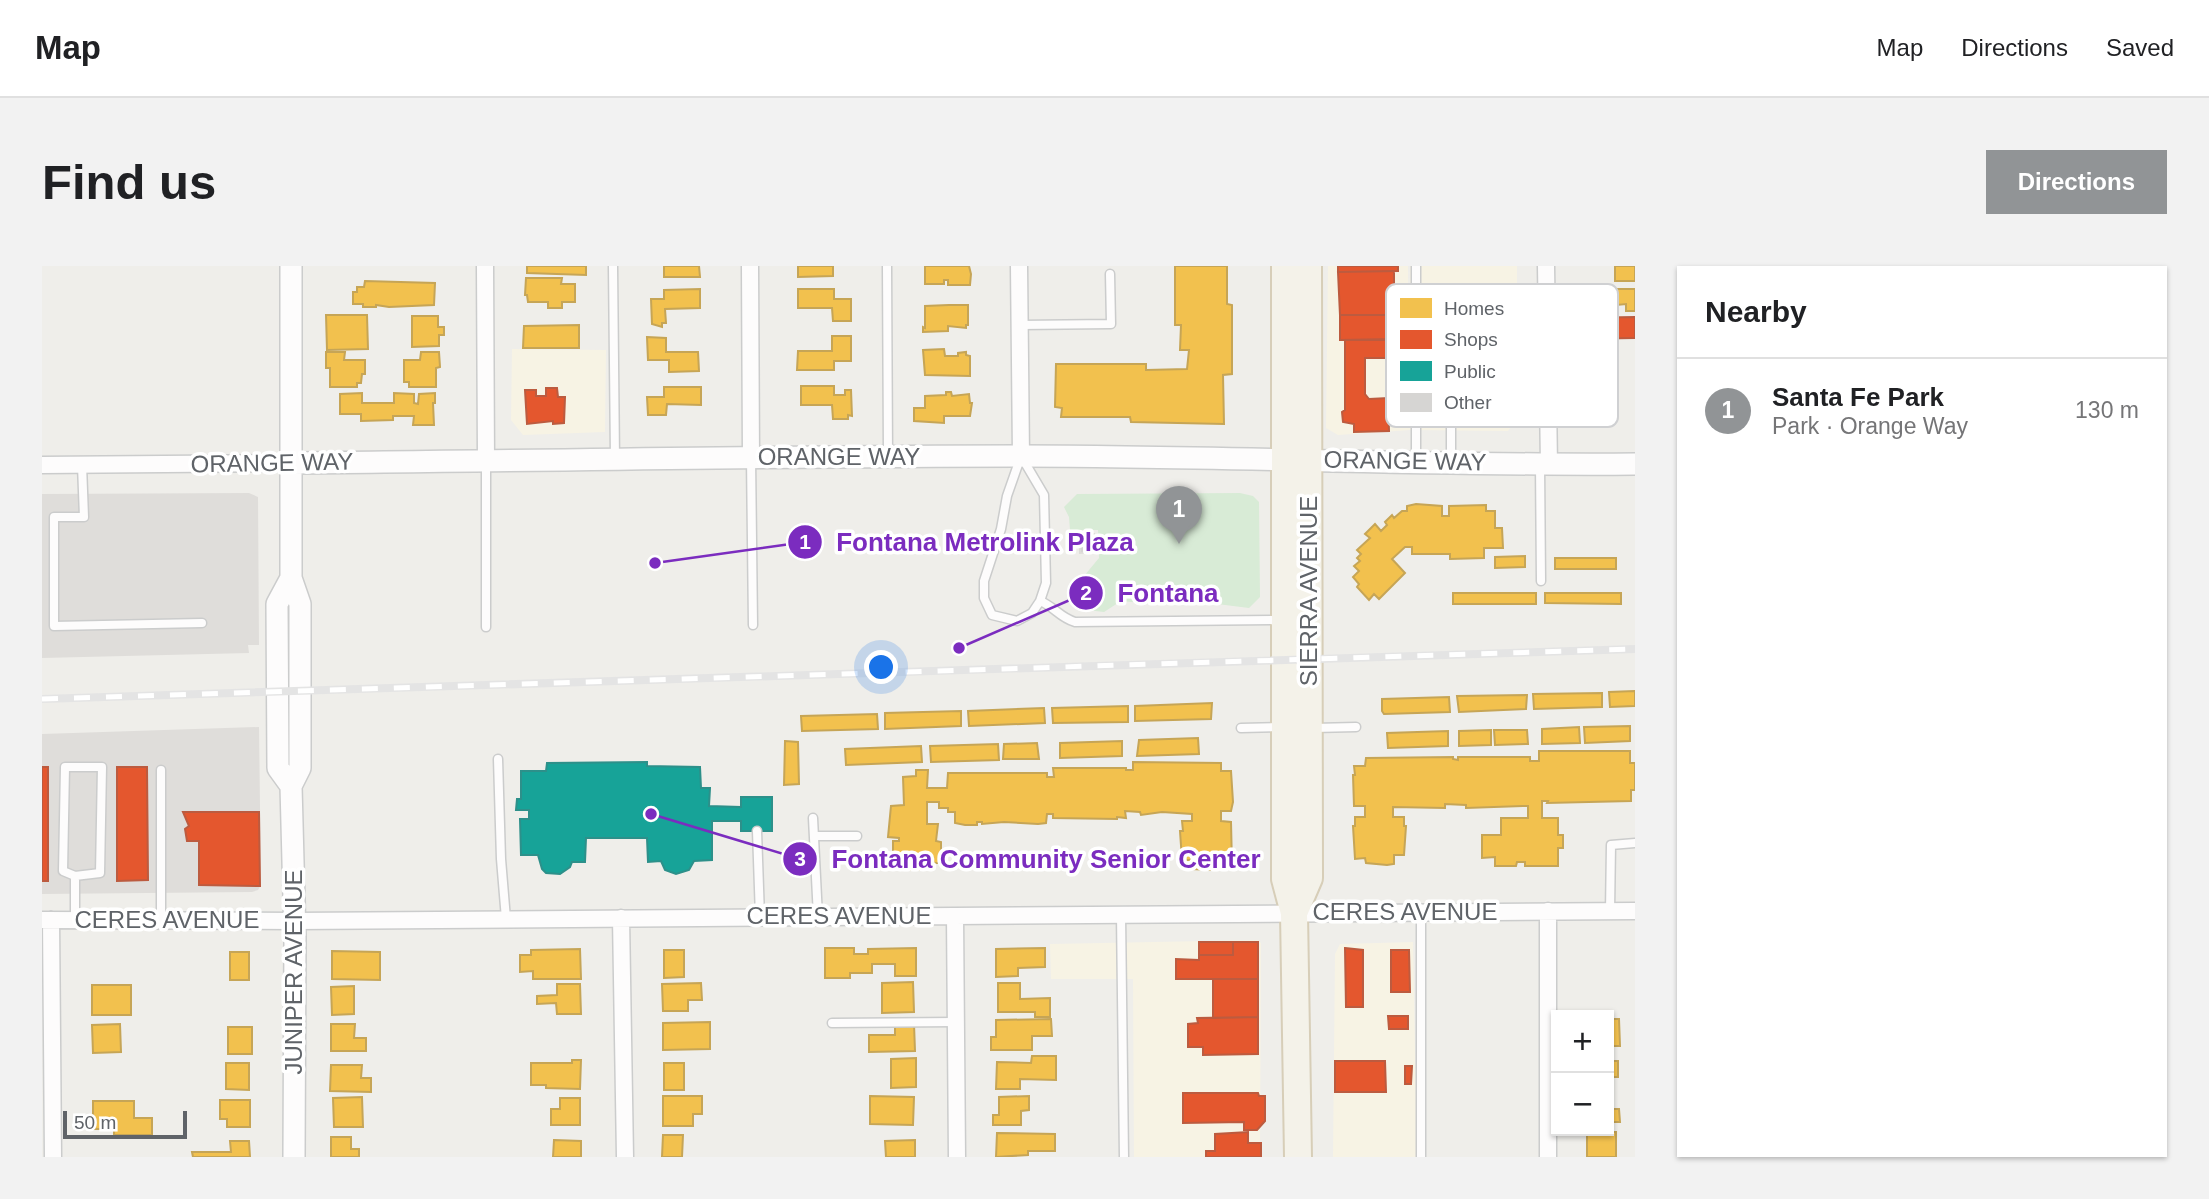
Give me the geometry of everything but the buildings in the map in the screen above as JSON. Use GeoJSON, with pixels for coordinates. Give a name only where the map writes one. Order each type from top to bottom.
{"type":"FeatureCollection","features":[{"type":"Feature","properties":{"kind":"main road","name":"SIERRA AVENUE"},"geometry":{"type":"LineString","coordinates":[[1285,266],[1296,459],[1296,727],[1285,879],[1294,913],[1298,1157]]}},
{"type":"Feature","properties":{"kind":"main road","name":"SIERRA AVENUE"},"geometry":{"type":"LineString","coordinates":[[1296,727],[1284,620],[1307,266]]}},
{"type":"Feature","properties":{"kind":"street","name":"JUNIPER AVENUE"},"geometry":{"type":"LineString","coordinates":[[291,266],[291,578],[300,604],[299,768],[292,786],[295,921],[294,1157]]}},
{"type":"Feature","properties":{"kind":"street"},"geometry":{"type":"LineString","coordinates":[[485,266],[486,460]]}},
{"type":"Feature","properties":{"kind":"street"},"geometry":{"type":"LineString","coordinates":[[750,266],[751,458]]}},
{"type":"Feature","properties":{"kind":"street"},"geometry":{"type":"LineString","coordinates":[[1019,266],[1021,456]]}},
{"type":"Feature","properties":{"kind":"street"},"geometry":{"type":"LineString","coordinates":[[1546,266],[1546,284]]}},
{"type":"Feature","properties":{"kind":"street"},"geometry":{"type":"LineString","coordinates":[[1545,465],[1546,427]]}},
{"type":"Feature","properties":{"kind":"street","name":"ORANGE WAY"},"geometry":{"type":"LineString","coordinates":[[42,465],[1021,456],[1545,465],[1635,464]]}},
{"type":"Feature","properties":{"kind":"street"},"geometry":{"type":"LineString","coordinates":[[1548,911],[1548,1157]]}},
{"type":"Feature","properties":{"kind":"street","name":"CERES AVENUE"},"geometry":{"type":"LineString","coordinates":[[47,920],[295,921],[1635,911]]}},
{"type":"Feature","properties":{"kind":"street"},"geometry":{"type":"LineString","coordinates":[[955,916],[957,1157]]}},
{"type":"Feature","properties":{"kind":"street"},"geometry":{"type":"LineString","coordinates":[[621,918],[625,1157]]}},
{"type":"Feature","properties":{"kind":"street"},"geometry":{"type":"LineString","coordinates":[[47,920],[53,1157]]}},
{"type":"Feature","properties":{"kind":"lane"},"geometry":{"type":"LineString","coordinates":[[613,266],[615,459]]}},
{"type":"Feature","properties":{"kind":"lane"},"geometry":{"type":"LineString","coordinates":[[887,266],[888,457]]}},
{"type":"Feature","properties":{"kind":"lane"},"geometry":{"type":"LineString","coordinates":[[1416,266],[1416,284]]}},
{"type":"Feature","properties":{"kind":"lane"},"geometry":{"type":"LineString","coordinates":[[1020,325],[1111,324],[1110,274]]}},
{"type":"Feature","properties":{"kind":"lane"},"geometry":{"type":"LineString","coordinates":[[1416,427],[1416,461]]}},
{"type":"Feature","properties":{"kind":"lane"},"geometry":{"type":"LineString","coordinates":[[1451,427],[1451,462]]}},
{"type":"Feature","properties":{"kind":"lane"},"geometry":{"type":"LineString","coordinates":[[1021,456],[1044,495],[1046,583],[1040,601],[1032,613],[1017,621],[992,615],[984,598],[984,581],[1001,529],[1006,496],[1021,456]]}},
{"type":"Feature","properties":{"kind":"lane"},"geometry":{"type":"LineString","coordinates":[[751,458],[753,625]]}},
{"type":"Feature","properties":{"kind":"lane"},"geometry":{"type":"LineString","coordinates":[[486,460],[486,626]]}},
{"type":"Feature","properties":{"kind":"lane"},"geometry":{"type":"LineString","coordinates":[[82,464],[84,517],[54,517],[54,626],[202,623]]}},
{"type":"Feature","properties":{"kind":"lane"},"geometry":{"type":"LineString","coordinates":[[1541,581],[1545,465]]}},
{"type":"Feature","properties":{"kind":"lane"},"geometry":{"type":"LineString","coordinates":[[1040,601],[1048,604],[1061,617],[1075,622],[1284,620]]}},
{"type":"Feature","properties":{"kind":"lane"},"geometry":{"type":"LineString","coordinates":[[1241,728],[1356,727]]}},
{"type":"Feature","properties":{"kind":"lane"},"geometry":{"type":"LineString","coordinates":[[498,759],[506,919]]}},
{"type":"Feature","properties":{"kind":"lane"},"geometry":{"type":"LineString","coordinates":[[65,766],[102,766],[100,873],[75,876],[63,871],[65,766]]}},
{"type":"Feature","properties":{"kind":"lane"},"geometry":{"type":"LineString","coordinates":[[160,921],[161,770]]}},
{"type":"Feature","properties":{"kind":"lane"},"geometry":{"type":"LineString","coordinates":[[813,818],[818,917]]}},
{"type":"Feature","properties":{"kind":"lane"},"geometry":{"type":"LineString","coordinates":[[757,831],[760,917]]}},
{"type":"Feature","properties":{"kind":"lane"},"geometry":{"type":"LineString","coordinates":[[814,836],[858,836]]}},
{"type":"Feature","properties":{"kind":"lane"},"geometry":{"type":"LineString","coordinates":[[1610,911],[1611,845],[1635,844]]}},
{"type":"Feature","properties":{"kind":"lane"},"geometry":{"type":"LineString","coordinates":[[75,876],[75,920]]}},
{"type":"Feature","properties":{"kind":"lane"},"geometry":{"type":"LineString","coordinates":[[1421,912],[1421,1157]]}},
{"type":"Feature","properties":{"kind":"lane"},"geometry":{"type":"LineString","coordinates":[[1121,915],[1124,1157]]}},
{"type":"Feature","properties":{"kind":"lane"},"geometry":{"type":"LineString","coordinates":[[832,1023],[956,1022]]}},
{"type":"Feature","properties":{"kind":"shaded area"},"geometry":{"type":"Polygon","coordinates":[[[1328,266],[1408,266],[1408,284],[1386,284],[1386,427],[1511,427],[1508,431],[1410,430],[1338,435],[1326,428],[1328,266]]]}},
{"type":"Feature","properties":{"kind":"shaded area"},"geometry":{"type":"Polygon","coordinates":[[[1410,266],[1517,266],[1517,284],[1410,284],[1410,266]]]}},
{"type":"Feature","properties":{"kind":"shaded area"},"geometry":{"type":"Polygon","coordinates":[[[512,349],[606,350],[605,432],[523,435],[511,420],[512,349]]]}},
{"type":"Feature","properties":{"kind":"shaded area"},"geometry":{"type":"Polygon","coordinates":[[[249,493],[258,497],[259,645],[248,645],[249,653],[42,658],[42,494],[249,493]]]}},
{"type":"Feature","properties":{"kind":"shaded area"},"geometry":{"type":"Polygon","coordinates":[[[259,727],[261,885],[258,890],[42,894],[42,734],[259,727]]]}},
{"type":"Feature","properties":{"kind":"shaded area"},"geometry":{"type":"Polygon","coordinates":[[[1258,940],[1261,943],[1260,1157],[1134,1157],[1133,979],[1051,979],[1050,944],[1258,940]]]}},
{"type":"Feature","properties":{"kind":"shaded area"},"geometry":{"type":"Polygon","coordinates":[[[1413,942],[1417,1157],[1333,1157],[1335,954],[1340,944],[1413,942]]]}},
{"type":"Feature","properties":{"kind":"green space"},"geometry":{"type":"Polygon","coordinates":[[[1240,493],[1253,496],[1259,502],[1260,597],[1249,608],[1177,599],[1163,605],[1121,601],[1104,612],[1079,609],[1070,593],[1099,558],[1098,530],[1070,530],[1069,517],[1064,507],[1077,494],[1240,493]]]}},
{"type":"Feature","properties":{"kind":"railway"},"geometry":{"type":"LineString","coordinates":[[42,699],[1635,649]]}},
{"type":"Feature","properties":{"kind":"place","name":"Santa Fe Park"},"geometry":{"type":"Point","coordinates":[1179,544]}},
{"type":"Feature","properties":{"kind":"place","name":"Fontana Metrolink Plaza"},"geometry":{"type":"Point","coordinates":[655,563]}},
{"type":"Feature","properties":{"kind":"place","name":"Fontana"},"geometry":{"type":"Point","coordinates":[959,648]}},
{"type":"Feature","properties":{"kind":"place","name":"Fontana Community Senior Center"},"geometry":{"type":"Point","coordinates":[651,814]}}]}
